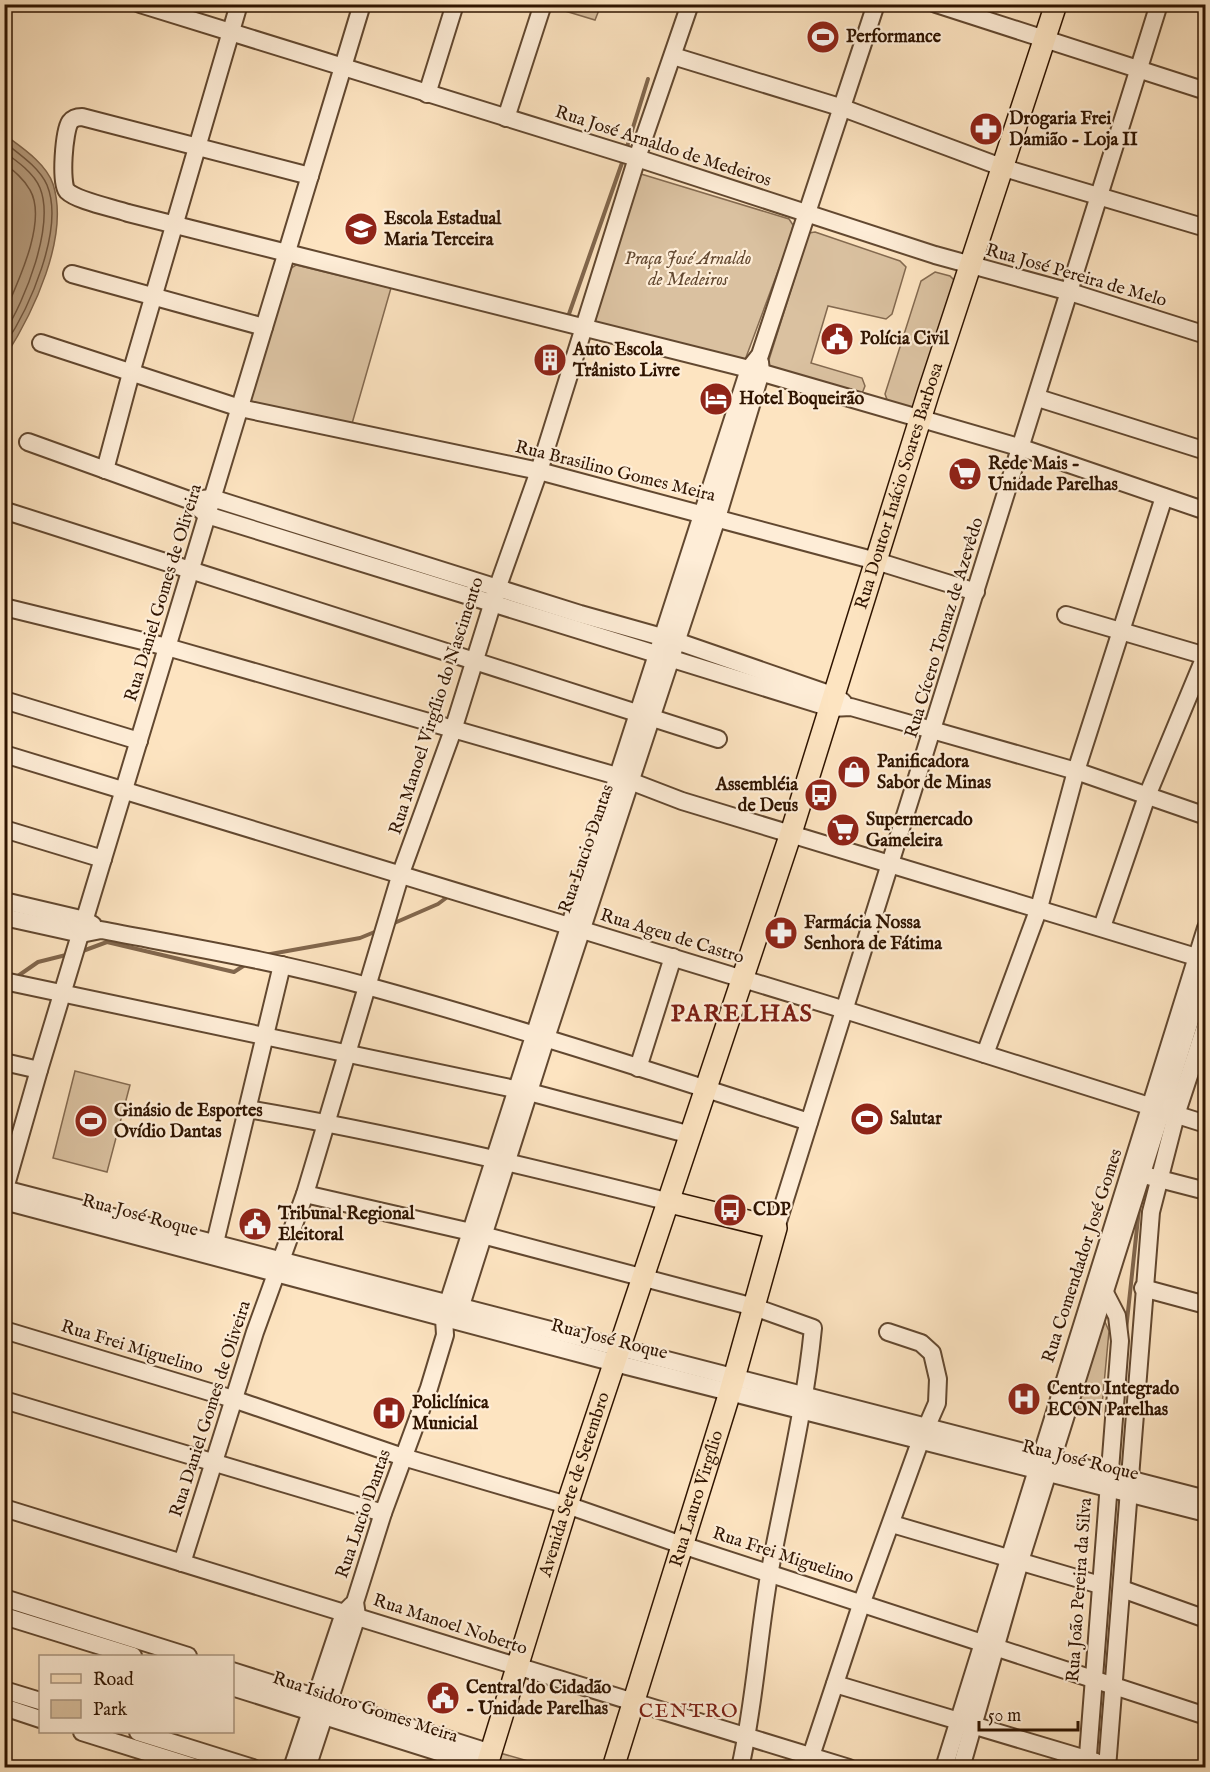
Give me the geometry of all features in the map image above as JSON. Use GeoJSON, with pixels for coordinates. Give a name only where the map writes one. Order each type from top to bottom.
{"type":"FeatureCollection","features":[{"type":"Feature","properties":{"kind":"main road","name":"Rua Doutor Inácio Soares Barbosa"},"geometry":{"type":"LineString","coordinates":[[742,979],[791,833],[839,704],[876,561],[1056,4]]}},
{"type":"Feature","properties":{"kind":"main road","name":"Avenida Sete de Setembro"},"geometry":{"type":"LineString","coordinates":[[488,1760],[567,1505],[670,1202],[742,979]]}},
{"type":"Feature","properties":{"kind":"main road"},"geometry":{"type":"LineString","coordinates":[[670,1202],[776,1228]]}},
{"type":"Feature","properties":{"kind":"main road","name":"Rua Lauro Virgílio"},"geometry":{"type":"LineString","coordinates":[[613,1767],[732,1385],[776,1228]]}},
{"type":"Feature","properties":{"kind":"street","name":"Rua José Arnaldo de Medeiros"},"geometry":{"type":"LineString","coordinates":[[140,4],[637,158],[970,265]]}},
{"type":"Feature","properties":{"kind":"street"},"geometry":{"type":"LineString","coordinates":[[105,470],[131,372],[239,4]]}},
{"type":"Feature","properties":{"kind":"street","name":"Rua Daniel Gomes de Oliveira"},"geometry":{"type":"LineString","coordinates":[[5,1193],[39,1070],[362,4]]}},
{"type":"Feature","properties":{"kind":"street"},"geometry":{"type":"LineString","coordinates":[[427,94],[454,4]]}},
{"type":"Feature","properties":{"kind":"street"},"geometry":{"type":"LineString","coordinates":[[506,118],[543,4]]}},
{"type":"Feature","properties":{"kind":"street","name":"Rua Manoel Virgílio do Nascimento"},"geometry":{"type":"LineString","coordinates":[[279,1267],[305,1194],[401,873],[453,730],[494,597],[539,471],[637,158],[690,4]]}},
{"type":"Feature","properties":{"kind":"street","name":"Rua Lucio Dantas"},"geometry":{"type":"LineString","coordinates":[[292,1767],[319,1706],[445,1335],[756,365],[876,4]]}},
{"type":"Feature","properties":{"kind":"street"},"geometry":{"type":"LineString","coordinates":[[936,4],[1206,91]]}},
{"type":"Feature","properties":{"kind":"street","name":"Rua Cícero Tomaz de Azevêdo"},"geometry":{"type":"LineString","coordinates":[[776,1228],[1038,398],[1159,4]]}},
{"type":"Feature","properties":{"kind":"street"},"geometry":{"type":"LineString","coordinates":[[673,56],[843,108],[1004,168],[1206,228]]}},
{"type":"Feature","properties":{"kind":"street"},"geometry":{"type":"LineString","coordinates":[[310,176],[91,119],[77,117],[68,125],[63,181],[69,192],[75,196],[175,224],[583,327],[756,365],[921,419],[1022,448],[1206,511]]}},
{"type":"Feature","properties":{"kind":"street","name":"Rua José Pereira de Melo"},"geometry":{"type":"LineString","coordinates":[[970,265],[1070,292],[1206,335]]}},
{"type":"Feature","properties":{"kind":"street"},"geometry":{"type":"LineString","coordinates":[[72,274],[264,327]]}},
{"type":"Feature","properties":{"kind":"street","name":"Rua Brasilino Gomes Meira"},"geometry":{"type":"LineString","coordinates":[[41,344],[240,408],[539,471],[876,561],[976,592]]}},
{"type":"Feature","properties":{"kind":"street"},"geometry":{"type":"LineString","coordinates":[[1038,398],[1206,451]]}},
{"type":"Feature","properties":{"kind":"street"},"geometry":{"type":"LineString","coordinates":[[28,442],[189,500],[207,515],[578,622],[663,655],[1076,771],[1206,816]]}},
{"type":"Feature","properties":{"kind":"street"},"geometry":{"type":"LineString","coordinates":[[985,1054],[1039,908],[1076,771],[1164,497]]}},
{"type":"Feature","properties":{"kind":"street"},"geometry":{"type":"LineString","coordinates":[[189,500],[212,498],[494,597]]}},
{"type":"Feature","properties":{"kind":"street"},"geometry":{"type":"LineString","coordinates":[[6,511],[718,739]]}},
{"type":"Feature","properties":{"kind":"street"},"geometry":{"type":"LineString","coordinates":[[4,607],[167,647],[624,778],[682,801],[1102,927],[1202,962]]}},
{"type":"Feature","properties":{"kind":"street"},"geometry":{"type":"LineString","coordinates":[[1066,615],[1205,655],[1147,796],[1102,927]]}},
{"type":"Feature","properties":{"kind":"street"},"geometry":{"type":"LineString","coordinates":[[578,622],[669,639],[839,704]]}},
{"type":"Feature","properties":{"kind":"street"},"geometry":{"type":"LineString","coordinates":[[4,700],[139,741]]}},
{"type":"Feature","properties":{"kind":"street","name":"Rua Ageu de Castro"},"geometry":{"type":"LineString","coordinates":[[4,754],[401,873],[1206,1124]]}},
{"type":"Feature","properties":{"kind":"street"},"geometry":{"type":"LineString","coordinates":[[4,829],[103,859]]}},
{"type":"Feature","properties":{"kind":"street"},"geometry":{"type":"LineString","coordinates":[[4,901],[83,927]]}},
{"type":"Feature","properties":{"kind":"street"},"geometry":{"type":"LineString","coordinates":[[4,917],[101,930],[282,965],[367,986],[540,1037],[809,1122]]}},
{"type":"Feature","properties":{"kind":"street","name":"Rua Comendador José Gomes"},"geometry":{"type":"LineString","coordinates":[[961,1767],[967,1723],[1015,1561],[1136,1173],[1163,1111],[1202,962],[1206,928]]}},
{"type":"Feature","properties":{"kind":"street"},"geometry":{"type":"LineString","coordinates":[[638,1068],[673,957]]}},
{"type":"Feature","properties":{"kind":"street"},"geometry":{"type":"LineString","coordinates":[[214,1250],[282,965]]}},
{"type":"Feature","properties":{"kind":"street"},"geometry":{"type":"LineString","coordinates":[[4,981],[522,1091],[691,1135]]}},
{"type":"Feature","properties":{"kind":"street"},"geometry":{"type":"LineString","coordinates":[[835,1684],[967,1723],[1087,1763],[1109,1767],[1127,1486],[1143,1288],[1151,1212],[1159,1179],[1163,1111],[1206,1024]]}},
{"type":"Feature","properties":{"kind":"street"},"geometry":{"type":"LineString","coordinates":[[4,1062],[39,1070]]}},
{"type":"Feature","properties":{"kind":"street"},"geometry":{"type":"LineString","coordinates":[[248,1109],[326,1122],[500,1160],[670,1202]]}},
{"type":"Feature","properties":{"kind":"street"},"geometry":{"type":"LineString","coordinates":[[1136,1173],[1206,1191]]}},
{"type":"Feature","properties":{"kind":"street","name":"Rua José Roque"},"geometry":{"type":"LineString","coordinates":[[5,1193],[214,1250],[803,1403],[929,1426],[1045,1464],[1127,1486],[1206,1513]]}},
{"type":"Feature","properties":{"kind":"street"},"geometry":{"type":"LineString","coordinates":[[305,1194],[478,1233],[643,1279],[754,1306],[813,1328],[803,1403],[770,1572],[747,1737],[740,1767]]}},
{"type":"Feature","properties":{"kind":"street","name":"Rua Daniel Gomes de Oliveira"},"geometry":{"type":"LineString","coordinates":[[182,1563],[213,1460],[279,1267]]}},
{"type":"Feature","properties":{"kind":"street","name":"Rua João Pereira da Silva"},"geometry":{"type":"LineString","coordinates":[[1087,1763],[1120,1341],[1117,1316],[1100,1285]]}},
{"type":"Feature","properties":{"kind":"street"},"geometry":{"type":"LineString","coordinates":[[1143,1288],[1206,1305]]}},
{"type":"Feature","properties":{"kind":"street","name":"Rua Frei Miguelino"},"geometry":{"type":"LineString","coordinates":[[4,1330],[233,1400],[404,1457],[567,1505],[682,1545],[1206,1716]]}},
{"type":"Feature","properties":{"kind":"street"},"geometry":{"type":"LineString","coordinates":[[811,1756],[862,1602],[920,1442],[929,1426],[939,1392],[932,1353],[921,1343],[888,1332]]}},
{"type":"Feature","properties":{"kind":"street"},"geometry":{"type":"LineString","coordinates":[[4,1400],[213,1460],[383,1513]]}},
{"type":"Feature","properties":{"kind":"street","name":"Rua José Roque"},"geometry":{"type":"LineString","coordinates":[[803,1403],[920,1442],[1045,1464]]}},
{"type":"Feature","properties":{"kind":"street","name":"Rua José Roque"},"geometry":{"type":"LineString","coordinates":[[1127,1486],[1206,1499]]}},
{"type":"Feature","properties":{"kind":"street","name":"Rua Manoel Noberto"},"geometry":{"type":"LineString","coordinates":[[4,1508],[182,1563],[352,1611],[633,1704],[849,1767]]}},
{"type":"Feature","properties":{"kind":"street"},"geometry":{"type":"LineString","coordinates":[[892,1524],[1100,1585]]}},
{"type":"Feature","properties":{"kind":"street"},"geometry":{"type":"LineString","coordinates":[[1122,1589],[1206,1620]]}},
{"type":"Feature","properties":{"kind":"street"},"geometry":{"type":"LineString","coordinates":[[4,1598],[131,1655]]}},
{"type":"Feature","properties":{"kind":"street"},"geometry":{"type":"LineString","coordinates":[[4,1616],[77,1630],[171,1654]]}},
{"type":"Feature","properties":{"kind":"street","name":"Rua Isidoro Gomes Meira"},"geometry":{"type":"LineString","coordinates":[[234,1672],[319,1706],[488,1760]]}},
{"type":"Feature","properties":{"kind":"street","name":"Rua Isidoro Gomes Meira"},"geometry":{"type":"LineString","coordinates":[[234,1687],[319,1706]]}},
{"type":"Feature","properties":{"kind":"street"},"geometry":{"type":"LineString","coordinates":[[4,1690],[39,1701]]}},
{"type":"Feature","properties":{"kind":"street","name":"Rua Lucio Dantas"},"geometry":{"type":"LineString","coordinates":[[307,1767],[319,1706]]}},
{"type":"Feature","properties":{"kind":"street"},"geometry":{"type":"LineString","coordinates":[[4,1707],[39,1719]]}},
{"type":"Feature","properties":{"kind":"street","name":"Rua Comendador José Gomes"},"geometry":{"type":"LineString","coordinates":[[944,1767],[967,1723]]}},
{"type":"Feature","properties":{"kind":"street"},"geometry":{"type":"LineString","coordinates":[[88,1733],[197,1767]]}},
{"type":"Feature","properties":{"kind":"street"},"geometry":{"type":"LineString","coordinates":[[144,1733],[253,1767]]}},
{"type":"Feature","properties":{"kind":"green space"},"geometry":{"type":"Polygon","coordinates":[[[556,4],[601,5],[595,20],[555,8],[556,4]]]}},
{"type":"Feature","properties":{"kind":"green space","name":"Praça José Arnaldo de Medeiros"},"geometry":{"type":"Polygon","coordinates":[[[641,174],[789,219],[793,225],[791,236],[745,360],[595,324],[589,314],[634,178],[641,174]]]}},
{"type":"Feature","properties":{"kind":"green space"},"geometry":{"type":"Polygon","coordinates":[[[815,232],[900,261],[906,267],[892,314],[886,319],[828,306],[811,363],[862,378],[865,386],[861,396],[767,366],[809,233],[815,232]]]}},
{"type":"Feature","properties":{"kind":"green space"},"geometry":{"type":"Polygon","coordinates":[[[296,265],[391,288],[351,427],[250,401],[288,270],[296,265]]]}},
{"type":"Feature","properties":{"kind":"green space"},"geometry":{"type":"Polygon","coordinates":[[[935,272],[950,276],[956,282],[915,411],[889,405],[885,394],[921,281],[935,272]]]}},
{"type":"Feature","properties":{"kind":"green space","name":"Ginásio de Esportes Ovídio Dantas"},"geometry":{"type":"Polygon","coordinates":[[[75,1071],[130,1085],[107,1172],[53,1158],[75,1071]]]}},
{"type":"Feature","properties":{"kind":"green space"},"geometry":{"type":"Polygon","coordinates":[[[1097,1322],[1105,1322],[1109,1331],[1101,1416],[1072,1406],[1097,1322]]]}},
{"type":"Feature","properties":{"kind":"green space"},"geometry":{"type":"Polygon","coordinates":[[[493,1751],[549,1767],[495,1767],[493,1751]]]}},
{"type":"Feature","properties":{"kind":"water"},"geometry":{"type":"Polygon","coordinates":[[[5,135],[32,156],[50,176],[57,205],[57,227],[53,250],[37,297],[5,357],[5,135]]]}},
{"type":"Feature","properties":{"kind":"waterway"},"geometry":{"type":"LineString","coordinates":[[626,150],[648,79]]}},
{"type":"Feature","properties":{"kind":"waterway"},"geometry":{"type":"LineString","coordinates":[[569,314],[623,160]]}},
{"type":"Feature","properties":{"kind":"waterway"},"geometry":{"type":"LineString","coordinates":[[392,924],[438,904],[450,895]]}},
{"type":"Feature","properties":{"kind":"waterway"},"geometry":{"type":"LineString","coordinates":[[265,955],[360,938],[377,931]]}},
{"type":"Feature","properties":{"kind":"waterway"},"geometry":{"type":"LineString","coordinates":[[80,952],[107,942],[234,972],[248,963]]}},
{"type":"Feature","properties":{"kind":"waterway"},"geometry":{"type":"LineString","coordinates":[[15,978],[38,962],[70,954]]}},
{"type":"Feature","properties":{"kind":"waterway"},"geometry":{"type":"LineString","coordinates":[[1126,1330],[1139,1209]]}},
{"type":"Feature","properties":{"kind":"place","name":"Performance"},"geometry":{"type":"Point","coordinates":[823,37]}},
{"type":"Feature","properties":{"kind":"place","name":"Drogaria Frei Damião - Loja II"},"geometry":{"type":"Point","coordinates":[986,129]}},
{"type":"Feature","properties":{"kind":"place","name":"Escola Estadual Maria Terceira"},"geometry":{"type":"Point","coordinates":[361,229]}},
{"type":"Feature","properties":{"kind":"place","name":"Polícia Civil"},"geometry":{"type":"Point","coordinates":[837,339]}},
{"type":"Feature","properties":{"kind":"place","name":"Auto Escola Trânisto Livre"},"geometry":{"type":"Point","coordinates":[550,360]}},
{"type":"Feature","properties":{"kind":"place","name":"Hotel Boqueirão"},"geometry":{"type":"Point","coordinates":[716,399]}},
{"type":"Feature","properties":{"kind":"place","name":"Rede Mais - Unidade Parelhas"},"geometry":{"type":"Point","coordinates":[965,474]}},
{"type":"Feature","properties":{"kind":"place","name":"Panificadora Sabor de Minas"},"geometry":{"type":"Point","coordinates":[854,772]}},
{"type":"Feature","properties":{"kind":"place","name":"Assembléia de Deus"},"geometry":{"type":"Point","coordinates":[821,795]}},
{"type":"Feature","properties":{"kind":"place","name":"Supermercado Gameleira"},"geometry":{"type":"Point","coordinates":[843,830]}},
{"type":"Feature","properties":{"kind":"place","name":"Farmácia Nossa Senhora de Fátima"},"geometry":{"type":"Point","coordinates":[781,933]}},
{"type":"Feature","properties":{"kind":"place","name":"Salutar"},"geometry":{"type":"Point","coordinates":[867,1119]}},
{"type":"Feature","properties":{"kind":"place","name":"Ginásio de Esportes Ovídio Dantas"},"geometry":{"type":"Point","coordinates":[91,1121]}},
{"type":"Feature","properties":{"kind":"place","name":"CDP"},"geometry":{"type":"Point","coordinates":[730,1210]}},
{"type":"Feature","properties":{"kind":"place","name":"Tribunal Regional Eleitoral"},"geometry":{"type":"Point","coordinates":[255,1224]}},
{"type":"Feature","properties":{"kind":"place","name":"Centro Integrado ECON Parelhas"},"geometry":{"type":"Point","coordinates":[1024,1399]}},
{"type":"Feature","properties":{"kind":"place","name":"Policlínica Municial"},"geometry":{"type":"Point","coordinates":[389,1413]}},
{"type":"Feature","properties":{"kind":"place","name":"Central do Cidadão - Unidade Parelhas"},"geometry":{"type":"Point","coordinates":[443,1698]}},
{"type":"Feature","properties":{"kind":"district","name":"PARELHAS"},"geometry":{"type":"Point","coordinates":[742,1014]}},
{"type":"Feature","properties":{"kind":"district","name":"CENTRO"},"geometry":{"type":"Point","coordinates":[689,1711]}}]}
